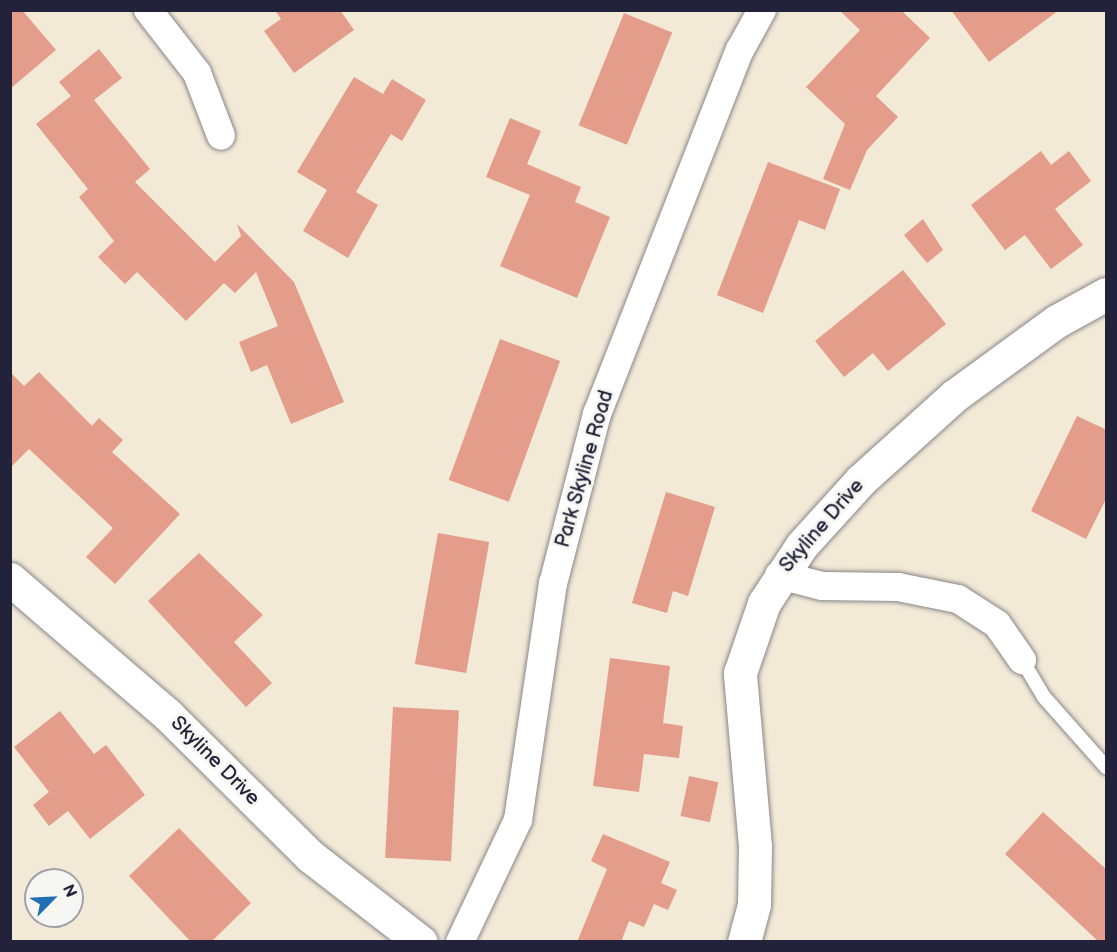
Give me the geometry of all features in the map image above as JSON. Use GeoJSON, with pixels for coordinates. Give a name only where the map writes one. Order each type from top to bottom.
{"type":"FeatureCollection","features":[{"type":"Feature","properties":{"kind":"street"},"geometry":{"type":"LineString","coordinates":[[148,10],[197,73],[221,136]]}},
{"type":"Feature","properties":{"kind":"street","name":"Park Skyline Road"},"geometry":{"type":"LineString","coordinates":[[460,942],[518,820],[553,584],[597,414],[740,50],[762,10]]}},
{"type":"Feature","properties":{"kind":"street","name":"Skyline Drive"},"geometry":{"type":"LineString","coordinates":[[744,942],[754,904],[755,846],[740,673],[764,603],[779,575],[861,480],[954,396],[1057,321],[1107,294]]}},
{"type":"Feature","properties":{"kind":"street"},"geometry":{"type":"LineString","coordinates":[[779,575],[822,586],[898,587],[958,599],[997,624],[1023,660]]}},
{"type":"Feature","properties":{"kind":"street","name":"Skyline Drive"},"geometry":{"type":"LineString","coordinates":[[10,579],[168,715],[310,856],[421,942]]}},
{"type":"Feature","properties":{"kind":"lane"},"geometry":{"type":"LineString","coordinates":[[1023,660],[1044,697],[1107,767]]}},
{"type":"Feature","properties":{"kind":"building"},"geometry":{"type":"Polygon","coordinates":[[[10,10],[22,10],[56,50],[10,89],[10,10]]]}},
{"type":"Feature","properties":{"kind":"building"},"geometry":{"type":"Polygon","coordinates":[[[275,10],[340,10],[354,30],[294,73],[264,31],[281,19],[275,10]]]}},
{"type":"Feature","properties":{"kind":"building"},"geometry":{"type":"Polygon","coordinates":[[[839,10],[901,10],[930,38],[876,96],[898,117],[867,150],[850,190],[823,179],[845,124],[806,87],[860,30],[839,10]]]}},
{"type":"Feature","properties":{"kind":"building"},"geometry":{"type":"Polygon","coordinates":[[[951,10],[1059,10],[989,62],[951,10]]]}},
{"type":"Feature","properties":{"kind":"building"},"geometry":{"type":"Polygon","coordinates":[[[624,13],[672,32],[627,145],[579,125],[624,13]]]}},
{"type":"Feature","properties":{"kind":"building"},"geometry":{"type":"Polygon","coordinates":[[[99,49],[122,78],[94,100],[150,169],[135,182],[215,262],[241,236],[237,224],[294,282],[344,402],[291,424],[267,365],[251,372],[239,342],[278,326],[256,272],[235,293],[224,283],[186,321],[137,272],[125,284],[98,257],[114,241],[79,197],[88,189],[36,124],[71,96],[59,82],[99,49]]]}},
{"type":"Feature","properties":{"kind":"building"},"geometry":{"type":"Polygon","coordinates":[[[354,77],[383,94],[392,79],[426,100],[402,141],[391,134],[356,192],[378,205],[348,258],[303,231],[327,190],[297,172],[354,77]]]}},
{"type":"Feature","properties":{"kind":"building"},"geometry":{"type":"Polygon","coordinates":[[[510,118],[541,131],[527,164],[581,187],[575,202],[610,217],[577,298],[500,266],[530,195],[486,177],[510,118]]]}},
{"type":"Feature","properties":{"kind":"building"},"geometry":{"type":"Polygon","coordinates":[[[1041,151],[1051,165],[1069,151],[1091,181],[1055,209],[1083,245],[1051,269],[1025,235],[1005,250],[971,205],[1041,151]]]}},
{"type":"Feature","properties":{"kind":"building"},"geometry":{"type":"Polygon","coordinates":[[[768,162],[840,189],[825,230],[799,220],[763,313],[717,295],[768,162]]]}},
{"type":"Feature","properties":{"kind":"building"},"geometry":{"type":"Polygon","coordinates":[[[923,219],[943,250],[927,263],[904,235],[923,219]]]}},
{"type":"Feature","properties":{"kind":"building"},"geometry":{"type":"Polygon","coordinates":[[[903,270],[946,324],[888,371],[873,353],[844,377],[815,341],[903,270]]]}},
{"type":"Feature","properties":{"kind":"building"},"geometry":{"type":"Polygon","coordinates":[[[500,339],[560,361],[509,502],[449,480],[500,339]]]}},
{"type":"Feature","properties":{"kind":"building"},"geometry":{"type":"Polygon","coordinates":[[[10,372],[24,386],[39,372],[92,426],[99,418],[123,440],[112,452],[180,514],[115,584],[86,557],[113,528],[29,449],[10,468],[10,372]]]}},
{"type":"Feature","properties":{"kind":"building"},"geometry":{"type":"Polygon","coordinates":[[[1077,416],[1107,430],[1107,497],[1086,539],[1031,511],[1077,416]]]}},
{"type":"Feature","properties":{"kind":"building"},"geometry":{"type":"Polygon","coordinates":[[[666,492],[715,507],[688,596],[673,591],[667,613],[632,603],[666,492]]]}},
{"type":"Feature","properties":{"kind":"building"},"geometry":{"type":"Polygon","coordinates":[[[438,533],[489,542],[466,673],[415,664],[438,533]]]}},
{"type":"Feature","properties":{"kind":"building"},"geometry":{"type":"Polygon","coordinates":[[[199,553],[263,615],[234,642],[272,683],[246,707],[148,601],[199,553]]]}},
{"type":"Feature","properties":{"kind":"building"},"geometry":{"type":"Polygon","coordinates":[[[610,658],[670,666],[663,723],[683,726],[679,758],[644,754],[639,792],[593,786],[610,658]]]}},
{"type":"Feature","properties":{"kind":"building"},"geometry":{"type":"Polygon","coordinates":[[[393,707],[459,710],[451,861],[385,858],[393,707]]]}},
{"type":"Feature","properties":{"kind":"building"},"geometry":{"type":"Polygon","coordinates":[[[60,711],[94,754],[106,745],[145,795],[90,839],[68,811],[49,826],[33,805],[49,792],[14,747],[60,711]]]}},
{"type":"Feature","properties":{"kind":"building"},"geometry":{"type":"Polygon","coordinates":[[[689,776],[718,782],[710,822],[680,816],[689,776]]]}},
{"type":"Feature","properties":{"kind":"building"},"geometry":{"type":"Polygon","coordinates":[[[1043,812],[1107,870],[1107,942],[1099,942],[1005,854],[1043,812]]]}},
{"type":"Feature","properties":{"kind":"building"},"geometry":{"type":"Polygon","coordinates":[[[179,828],[251,903],[211,942],[191,942],[129,876],[179,828]]]}},
{"type":"Feature","properties":{"kind":"building"},"geometry":{"type":"Polygon","coordinates":[[[603,834],[670,862],[661,883],[677,890],[668,910],[654,904],[644,927],[629,921],[621,942],[577,942],[607,869],[591,861],[603,834]]]}}]}
